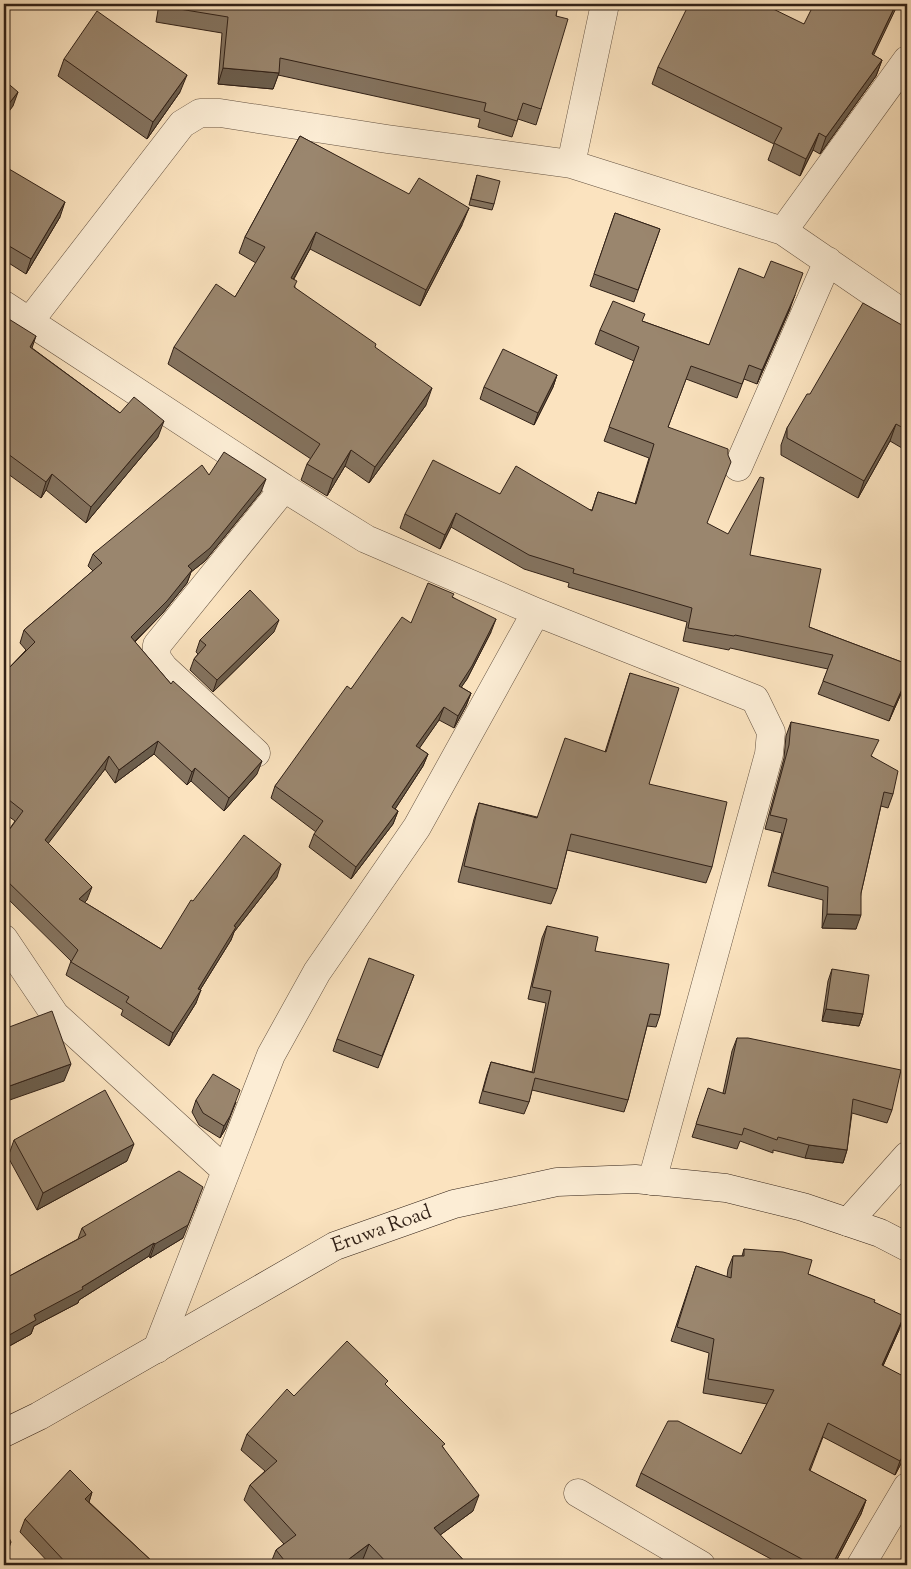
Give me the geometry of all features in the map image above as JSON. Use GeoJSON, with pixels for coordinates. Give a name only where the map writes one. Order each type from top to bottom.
{"type":"FeatureCollection","features":[{"type":"Feature","properties":{"kind":"street"},"geometry":{"type":"LineString","coordinates":[[571,164],[605,4]]}},
{"type":"Feature","properties":{"kind":"street"},"geometry":{"type":"LineString","coordinates":[[783,231],[907,60]]}},
{"type":"Feature","properties":{"kind":"street"},"geometry":{"type":"LineString","coordinates":[[29,322],[182,124],[200,113],[220,113],[387,139],[571,164],[783,231],[907,316]]}},
{"type":"Feature","properties":{"kind":"street"},"geometry":{"type":"LineString","coordinates":[[738,466],[828,261]]}},
{"type":"Feature","properties":{"kind":"street"},"geometry":{"type":"LineString","coordinates":[[4,305],[284,488],[366,539],[536,612],[755,699],[771,732],[769,754],[652,1181]]}},
{"type":"Feature","properties":{"kind":"street"},"geometry":{"type":"LineString","coordinates":[[256,753],[164,668],[156,657],[157,645],[284,488]]}},
{"type":"Feature","properties":{"kind":"street"},"geometry":{"type":"LineString","coordinates":[[157,1348],[271,1055],[317,972],[417,827],[536,612]]}},
{"type":"Feature","properties":{"kind":"street"},"geometry":{"type":"LineString","coordinates":[[4,939],[55,1015],[226,1171]]}},
{"type":"Feature","properties":{"kind":"street"},"geometry":{"type":"LineString","coordinates":[[848,1222],[907,1156]]}},
{"type":"Feature","properties":{"kind":"street","name":"Eruwa Road"},"geometry":{"type":"LineString","coordinates":[[4,1433],[39,1416],[335,1246],[454,1204],[557,1182],[635,1179],[726,1188],[803,1206],[880,1233],[907,1247]]}},
{"type":"Feature","properties":{"kind":"street"},"geometry":{"type":"LineString","coordinates":[[861,1565],[907,1487]]}},
{"type":"Feature","properties":{"kind":"street"},"geometry":{"type":"LineString","coordinates":[[578,1493],[701,1565]]}},
{"type":"Feature","properties":{"kind":"building"},"geometry":{"type":"Polygon","coordinates":[[[162,4],[558,4],[556,16],[568,19],[541,109],[523,103],[517,121],[484,111],[486,103],[280,58],[279,73],[223,68],[228,17],[161,6],[162,4]]]}},
{"type":"Feature","properties":{"kind":"building"},"geometry":{"type":"Polygon","coordinates":[[[689,4],[763,4],[804,24],[814,4],[896,4],[872,54],[882,60],[826,137],[819,133],[806,159],[774,143],[782,128],[658,67],[689,4]]]}},
{"type":"Feature","properties":{"kind":"building"},"geometry":{"type":"Polygon","coordinates":[[[97,11],[187,75],[153,122],[64,59],[97,11]]]}},
{"type":"Feature","properties":{"kind":"building"},"geometry":{"type":"Polygon","coordinates":[[[4,80],[18,92],[4,110],[4,80]]]}},
{"type":"Feature","properties":{"kind":"building"},"geometry":{"type":"Polygon","coordinates":[[[300,136],[409,194],[419,178],[469,208],[426,290],[316,232],[291,278],[297,281],[294,287],[376,344],[375,347],[432,388],[375,467],[351,450],[333,479],[307,464],[320,444],[174,347],[216,284],[235,297],[265,247],[245,237],[300,136]]]}},
{"type":"Feature","properties":{"kind":"building"},"geometry":{"type":"Polygon","coordinates":[[[4,166],[65,202],[31,259],[4,243],[4,166]]]}},
{"type":"Feature","properties":{"kind":"building"},"geometry":{"type":"Polygon","coordinates":[[[477,175],[500,181],[494,204],[471,199],[477,175]]]}},
{"type":"Feature","properties":{"kind":"building"},"geometry":{"type":"Polygon","coordinates":[[[615,213],[660,229],[638,290],[594,274],[615,213]]]}},
{"type":"Feature","properties":{"kind":"building"},"geometry":{"type":"Polygon","coordinates":[[[771,261],[803,273],[762,370],[749,365],[742,384],[691,366],[668,427],[728,449],[731,462],[707,523],[728,534],[760,477],[764,478],[750,555],[821,569],[809,627],[907,664],[907,678],[894,707],[823,681],[833,655],[735,635],[688,628],[692,608],[573,573],[574,569],[529,555],[456,513],[445,535],[405,514],[433,460],[500,494],[516,466],[592,511],[598,492],[636,504],[654,444],[609,427],[639,347],[600,330],[613,301],[645,314],[642,321],[709,345],[739,268],[764,278],[771,261]]]}},
{"type":"Feature","properties":{"kind":"building"},"geometry":{"type":"Polygon","coordinates":[[[863,303],[907,328],[907,430],[896,424],[864,481],[787,438],[787,428],[807,394],[810,394],[863,303]]]}},
{"type":"Feature","properties":{"kind":"building"},"geometry":{"type":"Polygon","coordinates":[[[4,316],[36,336],[30,347],[120,413],[134,397],[164,421],[91,507],[52,474],[46,482],[4,451],[4,316]]]}},
{"type":"Feature","properties":{"kind":"building"},"geometry":{"type":"Polygon","coordinates":[[[503,349],[557,375],[538,413],[484,387],[503,349]]]}},
{"type":"Feature","properties":{"kind":"building"},"geometry":{"type":"Polygon","coordinates":[[[224,452],[266,479],[210,548],[188,566],[192,570],[167,601],[131,637],[171,684],[173,681],[262,761],[229,798],[195,768],[192,772],[158,741],[119,770],[109,756],[45,840],[92,887],[79,899],[161,949],[191,900],[193,901],[244,835],[281,864],[234,926],[236,927],[198,989],[201,990],[173,1033],[126,1002],[129,997],[71,962],[78,950],[4,878],[4,837],[23,811],[4,796],[4,673],[35,642],[24,630],[102,563],[93,554],[202,465],[209,475],[224,452]]]}},
{"type":"Feature","properties":{"kind":"building"},"geometry":{"type":"Polygon","coordinates":[[[428,583],[454,594],[452,597],[496,619],[472,666],[459,686],[471,693],[458,716],[444,707],[416,746],[428,754],[392,807],[398,811],[356,867],[314,834],[323,821],[275,786],[347,686],[351,689],[402,617],[411,623],[428,583]]]}},
{"type":"Feature","properties":{"kind":"building"},"geometry":{"type":"Polygon","coordinates":[[[250,590],[279,620],[217,680],[194,659],[206,645],[200,640],[250,590]]]}},
{"type":"Feature","properties":{"kind":"building"},"geometry":{"type":"Polygon","coordinates":[[[630,673],[679,688],[649,784],[727,802],[712,867],[571,834],[557,889],[464,866],[479,803],[537,818],[565,738],[606,752],[630,673]]]}},
{"type":"Feature","properties":{"kind":"building"},"geometry":{"type":"Polygon","coordinates":[[[791,722],[879,740],[871,756],[898,771],[893,794],[884,792],[861,893],[861,915],[827,914],[828,887],[773,872],[787,819],[770,815],[789,745],[791,722]]]}},
{"type":"Feature","properties":{"kind":"building"},"geometry":{"type":"Polygon","coordinates":[[[547,926],[598,937],[595,951],[669,964],[660,1015],[650,1014],[628,1100],[535,1078],[529,1102],[483,1091],[491,1062],[534,1073],[551,991],[532,987],[547,926]]]}},
{"type":"Feature","properties":{"kind":"building"},"geometry":{"type":"Polygon","coordinates":[[[369,958],[414,975],[382,1056],[337,1039],[369,958]]]}},
{"type":"Feature","properties":{"kind":"building"},"geometry":{"type":"Polygon","coordinates":[[[832,969],[869,975],[863,1014],[826,1009],[832,969]]]}},
{"type":"Feature","properties":{"kind":"building"},"geometry":{"type":"Polygon","coordinates":[[[52,1011],[71,1064],[4,1088],[4,1029],[52,1011]]]}},
{"type":"Feature","properties":{"kind":"building"},"geometry":{"type":"Polygon","coordinates":[[[737,1038],[748,1038],[901,1070],[892,1110],[853,1099],[847,1150],[809,1145],[778,1137],[777,1140],[744,1128],[742,1135],[696,1124],[708,1088],[725,1094],[737,1038]]]}},
{"type":"Feature","properties":{"kind":"building"},"geometry":{"type":"Polygon","coordinates":[[[213,1074],[240,1090],[224,1126],[203,1113],[196,1100],[213,1074]]]}},
{"type":"Feature","properties":{"kind":"building"},"geometry":{"type":"Polygon","coordinates":[[[105,1090],[134,1144],[43,1193],[14,1140],[105,1090]]]}},
{"type":"Feature","properties":{"kind":"building"},"geometry":{"type":"Polygon","coordinates":[[[179,1171],[203,1187],[188,1225],[154,1243],[82,1287],[83,1289],[34,1315],[36,1320],[4,1338],[4,1279],[86,1235],[82,1228],[179,1171]]]}},
{"type":"Feature","properties":{"kind":"building"},"geometry":{"type":"Polygon","coordinates":[[[744,1249],[783,1252],[812,1260],[808,1274],[875,1300],[874,1302],[904,1316],[882,1365],[907,1378],[907,1447],[900,1461],[828,1423],[809,1470],[866,1500],[832,1565],[813,1565],[641,1473],[668,1421],[678,1421],[741,1454],[774,1390],[708,1379],[714,1339],[677,1327],[696,1266],[731,1278],[733,1256],[744,1256],[744,1249]]]}},
{"type":"Feature","properties":{"kind":"building"},"geometry":{"type":"Polygon","coordinates":[[[347,1341],[388,1381],[385,1384],[445,1444],[442,1446],[479,1495],[434,1528],[468,1565],[389,1565],[369,1544],[341,1565],[288,1565],[276,1550],[296,1535],[250,1485],[277,1461],[247,1434],[287,1389],[294,1396],[347,1341]]]}},
{"type":"Feature","properties":{"kind":"building"},"geometry":{"type":"Polygon","coordinates":[[[70,1470],[92,1492],[85,1499],[156,1565],[68,1565],[25,1519],[70,1470]]]}},
{"type":"Feature","properties":{"kind":"building"},"geometry":{"type":"Polygon","coordinates":[[[4,1527],[11,1542],[4,1546],[4,1527]]]}}]}
